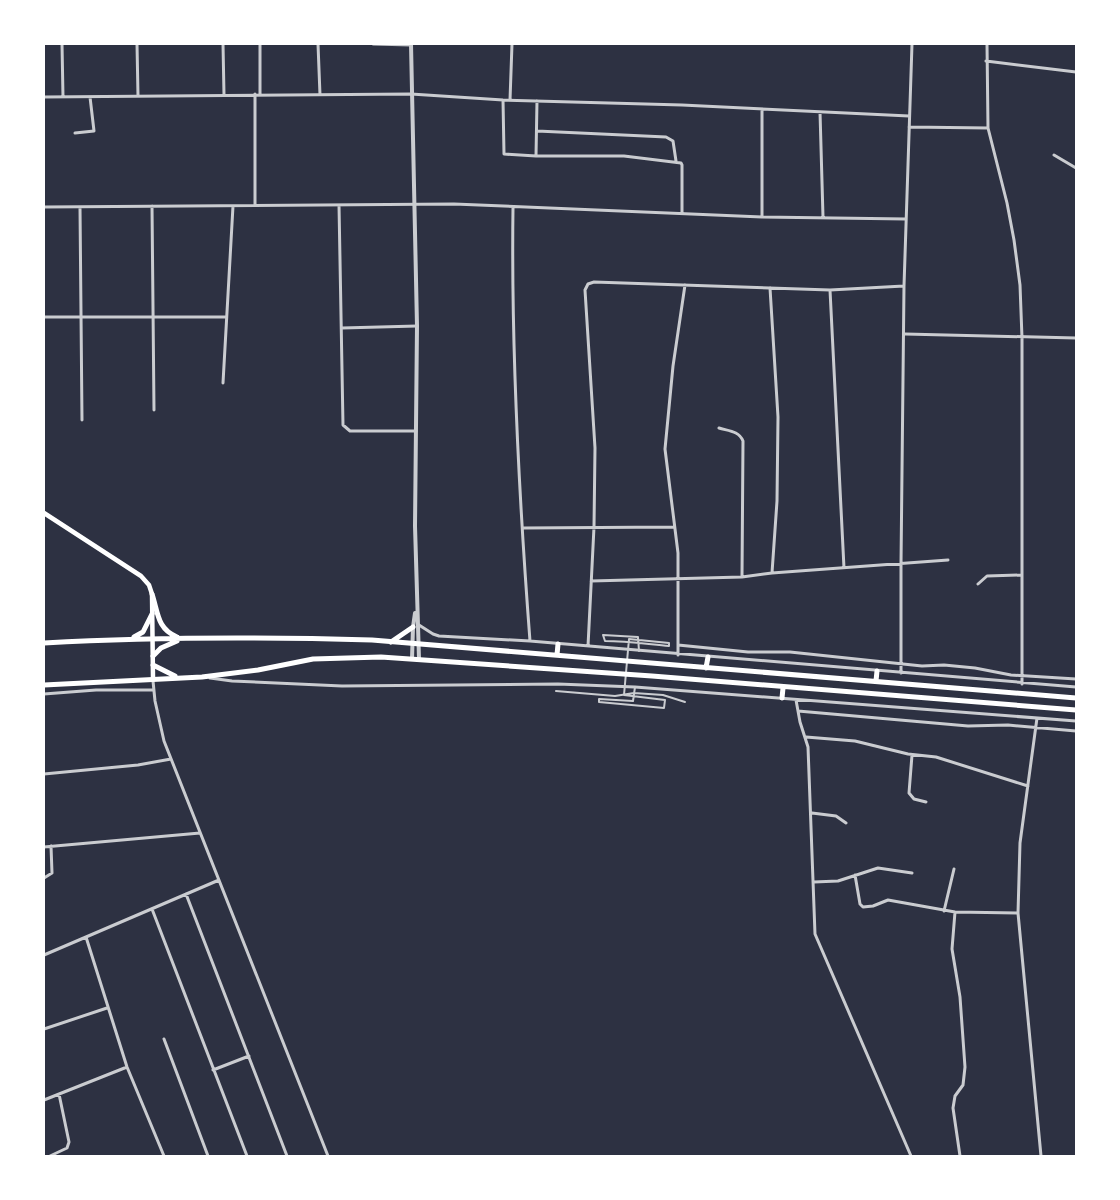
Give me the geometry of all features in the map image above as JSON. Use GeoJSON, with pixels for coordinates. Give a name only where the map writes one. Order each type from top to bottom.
{"type":"FeatureCollection","features":[{"type":"Feature","properties":{"kind":"highway"},"geometry":{"type":"LineString","coordinates":[[152,594],[162,627],[166,632],[181,639]]}},
{"type":"Feature","properties":{"kind":"highway"},"geometry":{"type":"LineString","coordinates":[[126,639],[136,637],[143,632],[152,614]]}},
{"type":"Feature","properties":{"kind":"highway"},"geometry":{"type":"LineString","coordinates":[[391,642],[416,626]]}},
{"type":"Feature","properties":{"kind":"highway"},"geometry":{"type":"LineString","coordinates":[[44,643],[126,639],[275,638],[415,643],[1077,698]]}},
{"type":"Feature","properties":{"kind":"highway"},"geometry":{"type":"LineString","coordinates":[[153,656],[161,648],[181,639]]}},
{"type":"Feature","properties":{"kind":"highway"},"geometry":{"type":"LineString","coordinates":[[557,655],[558,644]]}},
{"type":"Feature","properties":{"kind":"highway"},"geometry":{"type":"LineString","coordinates":[[706,668],[708,657]]}},
{"type":"Feature","properties":{"kind":"highway"},"geometry":{"type":"LineString","coordinates":[[44,685],[183,678],[331,658],[415,659],[1077,710]]}},
{"type":"Feature","properties":{"kind":"highway"},"geometry":{"type":"LineString","coordinates":[[153,665],[183,678]]}},
{"type":"Feature","properties":{"kind":"highway"},"geometry":{"type":"LineString","coordinates":[[876,681],[878,671]]}},
{"type":"Feature","properties":{"kind":"highway"},"geometry":{"type":"LineString","coordinates":[[782,698],[783,688]]}},
{"type":"Feature","properties":{"kind":"main road"},"geometry":{"type":"LineString","coordinates":[[44,513],[141,576],[149,585],[152,594],[153,679]]}},
{"type":"Feature","properties":{"kind":"street"},"geometry":{"type":"LineString","coordinates":[[62,44],[63,97]]}},
{"type":"Feature","properties":{"kind":"street"},"geometry":{"type":"LineString","coordinates":[[137,44],[138,96]]}},
{"type":"Feature","properties":{"kind":"street"},"geometry":{"type":"LineString","coordinates":[[223,44],[224,95]]}},
{"type":"Feature","properties":{"kind":"street"},"geometry":{"type":"LineString","coordinates":[[255,205],[260,44]]}},
{"type":"Feature","properties":{"kind":"street"},"geometry":{"type":"LineString","coordinates":[[318,44],[320,95]]}},
{"type":"Feature","properties":{"kind":"street"},"geometry":{"type":"LineString","coordinates":[[373,44],[411,44],[417,326],[415,659]]}},
{"type":"Feature","properties":{"kind":"street"},"geometry":{"type":"LineString","coordinates":[[510,100],[512,44]]}},
{"type":"Feature","properties":{"kind":"street"},"geometry":{"type":"LineString","coordinates":[[901,673],[904,286],[912,44]]}},
{"type":"Feature","properties":{"kind":"street"},"geometry":{"type":"LineString","coordinates":[[987,44],[988,128],[1007,203],[1018,264],[1022,338],[1022,684]]}},
{"type":"Feature","properties":{"kind":"street"},"geometry":{"type":"LineString","coordinates":[[986,61],[1077,72]]}},
{"type":"Feature","properties":{"kind":"street"},"geometry":{"type":"LineString","coordinates":[[44,97],[411,94],[503,100],[682,105],[909,116]]}},
{"type":"Feature","properties":{"kind":"street"},"geometry":{"type":"LineString","coordinates":[[75,133],[94,131],[90,97]]}},
{"type":"Feature","properties":{"kind":"street"},"geometry":{"type":"LineString","coordinates":[[503,100],[504,154],[624,156],[676,161],[682,165],[682,212]]}},
{"type":"Feature","properties":{"kind":"street"},"geometry":{"type":"LineString","coordinates":[[536,156],[537,101]]}},
{"type":"Feature","properties":{"kind":"street"},"geometry":{"type":"LineString","coordinates":[[762,110],[762,217]]}},
{"type":"Feature","properties":{"kind":"street"},"geometry":{"type":"LineString","coordinates":[[820,112],[823,217]]}},
{"type":"Feature","properties":{"kind":"street"},"geometry":{"type":"LineString","coordinates":[[909,127],[988,128]]}},
{"type":"Feature","properties":{"kind":"street"},"geometry":{"type":"LineString","coordinates":[[537,132],[666,137],[673,141],[676,161]]}},
{"type":"Feature","properties":{"kind":"street"},"geometry":{"type":"LineString","coordinates":[[1054,155],[1077,168]]}},
{"type":"Feature","properties":{"kind":"street"},"geometry":{"type":"LineString","coordinates":[[44,207],[413,204],[682,212],[762,217],[906,219]]}},
{"type":"Feature","properties":{"kind":"street"},"geometry":{"type":"LineString","coordinates":[[339,205],[343,425],[350,431],[417,431]]}},
{"type":"Feature","properties":{"kind":"street"},"geometry":{"type":"LineString","coordinates":[[152,206],[154,410]]}},
{"type":"Feature","properties":{"kind":"street"},"geometry":{"type":"LineString","coordinates":[[223,383],[233,206]]}},
{"type":"Feature","properties":{"kind":"street"},"geometry":{"type":"LineString","coordinates":[[80,207],[82,420]]}},
{"type":"Feature","properties":{"kind":"street"},"geometry":{"type":"LineString","coordinates":[[513,208],[514,402],[530,641]]}},
{"type":"Feature","properties":{"kind":"street"},"geometry":{"type":"LineString","coordinates":[[588,646],[595,448],[586,286],[594,282],[830,290],[904,286]]}},
{"type":"Feature","properties":{"kind":"street"},"geometry":{"type":"LineString","coordinates":[[678,655],[675,527],[665,449],[673,366],[685,285]]}},
{"type":"Feature","properties":{"kind":"street"},"geometry":{"type":"LineString","coordinates":[[770,288],[778,417],[777,501],[772,573]]}},
{"type":"Feature","properties":{"kind":"street"},"geometry":{"type":"LineString","coordinates":[[830,290],[844,568]]}},
{"type":"Feature","properties":{"kind":"street"},"geometry":{"type":"LineString","coordinates":[[44,317],[225,317]]}},
{"type":"Feature","properties":{"kind":"street"},"geometry":{"type":"LineString","coordinates":[[342,328],[417,326]]}},
{"type":"Feature","properties":{"kind":"street"},"geometry":{"type":"LineString","coordinates":[[905,334],[1077,338]]}},
{"type":"Feature","properties":{"kind":"street"},"geometry":{"type":"LineString","coordinates":[[719,428],[736,432],[741,435],[743,441],[742,577]]}},
{"type":"Feature","properties":{"kind":"street"},"geometry":{"type":"LineString","coordinates":[[523,528],[675,527]]}},
{"type":"Feature","properties":{"kind":"street"},"geometry":{"type":"LineString","coordinates":[[591,581],[742,577],[948,560]]}},
{"type":"Feature","properties":{"kind":"street"},"geometry":{"type":"LineString","coordinates":[[978,584],[987,576],[1022,575]]}},
{"type":"Feature","properties":{"kind":"street"},"geometry":{"type":"LineString","coordinates":[[416,626],[439,636],[530,641],[1077,687]]}},
{"type":"Feature","properties":{"kind":"street"},"geometry":{"type":"LineString","coordinates":[[635,687],[634,693],[633,701],[599,699],[599,702],[664,708],[665,700],[644,698],[634,696],[624,695],[629,639],[639,640],[650,641],[669,643],[669,646],[642,644],[633,642],[625,641],[605,641],[603,635],[638,637],[639,644],[639,651]]}},
{"type":"Feature","properties":{"kind":"street"},"geometry":{"type":"LineString","coordinates":[[678,645],[748,652],[818,654],[922,666],[944,665],[1022,676],[1077,679]]}},
{"type":"Feature","properties":{"kind":"street"},"geometry":{"type":"LineString","coordinates":[[202,676],[232,681],[342,686],[558,684],[635,687],[1077,721]]}},
{"type":"Feature","properties":{"kind":"street"},"geometry":{"type":"LineString","coordinates":[[153,679],[154,701],[164,741],[328,1156]]}},
{"type":"Feature","properties":{"kind":"street"},"geometry":{"type":"LineString","coordinates":[[44,694],[96,690],[154,690]]}},
{"type":"Feature","properties":{"kind":"street"},"geometry":{"type":"LineString","coordinates":[[556,692],[615,696],[634,693],[663,695],[685,702]]}},
{"type":"Feature","properties":{"kind":"street"},"geometry":{"type":"LineString","coordinates":[[796,699],[800,722],[806,737],[812,813],[815,934],[911,1156]]}},
{"type":"Feature","properties":{"kind":"street"},"geometry":{"type":"LineString","coordinates":[[798,711],[968,726],[1000,725],[1077,731]]}},
{"type":"Feature","properties":{"kind":"street"},"geometry":{"type":"LineString","coordinates":[[1037,718],[1020,843],[1018,913],[1041,1156]]}},
{"type":"Feature","properties":{"kind":"street"},"geometry":{"type":"LineString","coordinates":[[806,737],[855,741],[936,757],[1028,786]]}},
{"type":"Feature","properties":{"kind":"street"},"geometry":{"type":"LineString","coordinates":[[912,754],[909,793],[914,799],[926,802]]}},
{"type":"Feature","properties":{"kind":"street"},"geometry":{"type":"LineString","coordinates":[[44,774],[138,765],[171,759]]}},
{"type":"Feature","properties":{"kind":"street"},"geometry":{"type":"LineString","coordinates":[[812,813],[836,816],[846,823]]}},
{"type":"Feature","properties":{"kind":"street"},"geometry":{"type":"LineString","coordinates":[[44,847],[200,832]]}},
{"type":"Feature","properties":{"kind":"street"},"geometry":{"type":"LineString","coordinates":[[44,879],[52,873],[51,846]]}},
{"type":"Feature","properties":{"kind":"street"},"geometry":{"type":"LineString","coordinates":[[814,882],[838,881],[878,868],[912,873]]}},
{"type":"Feature","properties":{"kind":"street"},"geometry":{"type":"LineString","coordinates":[[944,910],[954,869]]}},
{"type":"Feature","properties":{"kind":"street"},"geometry":{"type":"LineString","coordinates":[[855,875],[862,907],[873,906],[888,900],[955,912],[1018,913]]}},
{"type":"Feature","properties":{"kind":"street"},"geometry":{"type":"LineString","coordinates":[[44,955],[219,880]]}},
{"type":"Feature","properties":{"kind":"street"},"geometry":{"type":"LineString","coordinates":[[186,894],[287,1156]]}},
{"type":"Feature","properties":{"kind":"street"},"geometry":{"type":"LineString","coordinates":[[152,909],[247,1156]]}},
{"type":"Feature","properties":{"kind":"street"},"geometry":{"type":"LineString","coordinates":[[955,912],[952,949],[960,997],[965,1068],[963,1085],[955,1096],[953,1108],[960,1156]]}},
{"type":"Feature","properties":{"kind":"street"},"geometry":{"type":"LineString","coordinates":[[86,937],[127,1067],[164,1156]]}},
{"type":"Feature","properties":{"kind":"street"},"geometry":{"type":"LineString","coordinates":[[44,1029],[108,1008]]}},
{"type":"Feature","properties":{"kind":"street"},"geometry":{"type":"LineString","coordinates":[[164,1039],[208,1156]]}},
{"type":"Feature","properties":{"kind":"street"},"geometry":{"type":"LineString","coordinates":[[213,1070],[249,1056]]}},
{"type":"Feature","properties":{"kind":"street"},"geometry":{"type":"LineString","coordinates":[[44,1100],[127,1067]]}},
{"type":"Feature","properties":{"kind":"street"},"geometry":{"type":"LineString","coordinates":[[50,1156],[67,1148],[69,1142],[59,1094]]}}]}
